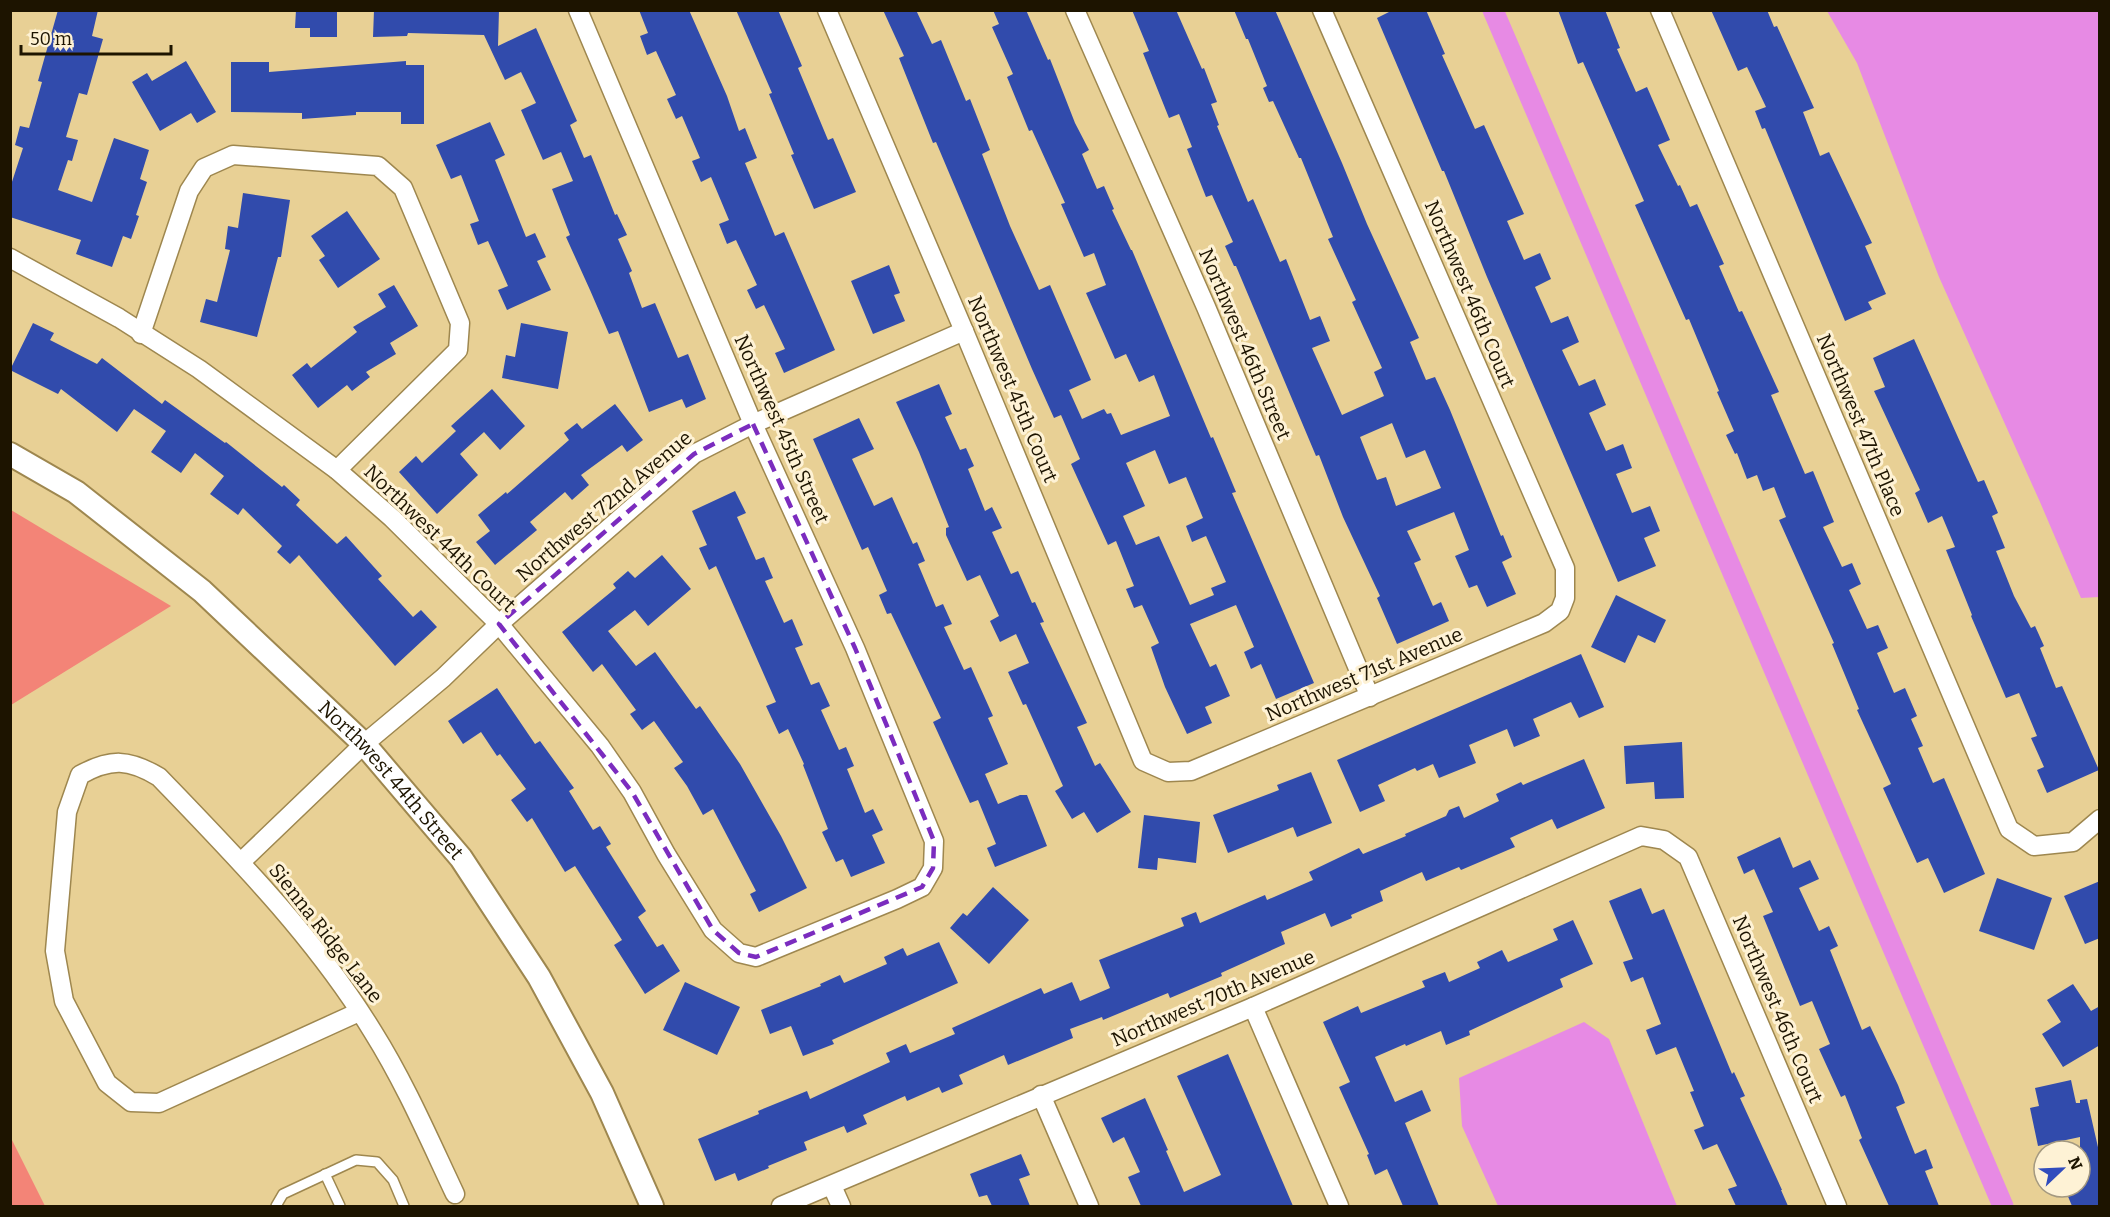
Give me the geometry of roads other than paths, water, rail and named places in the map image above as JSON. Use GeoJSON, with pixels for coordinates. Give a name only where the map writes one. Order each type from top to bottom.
{"type":"FeatureCollection","features":[{"type":"Feature","properties":{"kind":"street","name":"Northwest 45th Street"},"geometry":{"type":"LineString","coordinates":[[578,10],[753,424],[855,648],[934,841],[933,868],[922,886],[897,899],[756,957],[739,953]]}},
{"type":"Feature","properties":{"kind":"street","name":"Northwest 45th Court"},"geometry":{"type":"LineString","coordinates":[[827,10],[1143,761],[1168,772]]}},
{"type":"Feature","properties":{"kind":"street","name":"Northwest 46th Street"},"geometry":{"type":"LineString","coordinates":[[1075,10],[1206,307],[1370,697]]}},
{"type":"Feature","properties":{"kind":"street","name":"Northwest 46th Court"},"geometry":{"type":"LineString","coordinates":[[1322,10],[1565,568],[1565,598]]}},
{"type":"Feature","properties":{"kind":"street","name":"Northwest 47th Place"},"geometry":{"type":"LineString","coordinates":[[1660,10],[2009,829],[2034,846],[2073,843],[2100,819]]}},
{"type":"Feature","properties":{"kind":"street"},"geometry":{"type":"LineString","coordinates":[[141,334],[189,190],[204,168],[233,154],[378,166],[403,188],[460,323],[458,350],[337,470]]}},
{"type":"Feature","properties":{"kind":"street","name":"Northwest 44th Court"},"geometry":{"type":"LineString","coordinates":[[10,258],[119,318],[199,369],[337,470],[392,518],[499,624],[600,746],[632,792],[666,854],[713,930],[739,953]]}},
{"type":"Feature","properties":{"kind":"street","name":"Northwest 72nd Avenue"},"geometry":{"type":"LineString","coordinates":[[241,862],[364,744],[443,678],[499,624],[694,454],[753,424],[964,331]]}},
{"type":"Feature","properties":{"kind":"street","name":"Northwest 44th Street"},"geometry":{"type":"LineString","coordinates":[[10,454],[76,492],[202,591],[364,744],[461,858],[539,977],[602,1093],[652,1206]]}},
{"type":"Feature","properties":{"kind":"street","name":"Northwest 71st Avenue"},"geometry":{"type":"LineString","coordinates":[[1168,772],[1191,771],[1544,623],[1560,611],[1565,598]]}},
{"type":"Feature","properties":{"kind":"street","name":"Sienna Ridge Lane"},"geometry":{"type":"LineString","coordinates":[[359,1012],[159,1103],[131,1102],[107,1083],[64,1002],[55,951],[67,812],[80,775],[100,764],[125,763],[141,767],[159,777],[259,881],[329,968],[359,1012],[399,1074],[455,1194]]}},
{"type":"Feature","properties":{"kind":"street","name":"Northwest 70th Avenue"},"geometry":{"type":"LineString","coordinates":[[781,1206],[1253,1007],[1641,836],[1664,840]]}},
{"type":"Feature","properties":{"kind":"street","name":"Northwest 46th Court"},"geometry":{"type":"LineString","coordinates":[[1664,840],[1688,857],[1837,1206]]}},
{"type":"Feature","properties":{"kind":"street"},"geometry":{"type":"LineString","coordinates":[[1253,1007],[1339,1206]]}},
{"type":"Feature","properties":{"kind":"street"},"geometry":{"type":"LineString","coordinates":[[1041,1095],[1089,1206]]}},
{"type":"Feature","properties":{"kind":"street"},"geometry":{"type":"LineString","coordinates":[[832,1186],[841,1206]]}},
{"type":"Feature","properties":{"kind":"lane"},"geometry":{"type":"LineString","coordinates":[[276,1206],[283,1194],[356,1160],[377,1162],[393,1180],[404,1206]]}},
{"type":"Feature","properties":{"kind":"lane"},"geometry":{"type":"LineString","coordinates":[[325,1174],[340,1206]]}},
{"type":"Feature","properties":{"kind":"waterway"},"geometry":{"type":"LineString","coordinates":[[1493,10],[2003,1206]]}}]}
